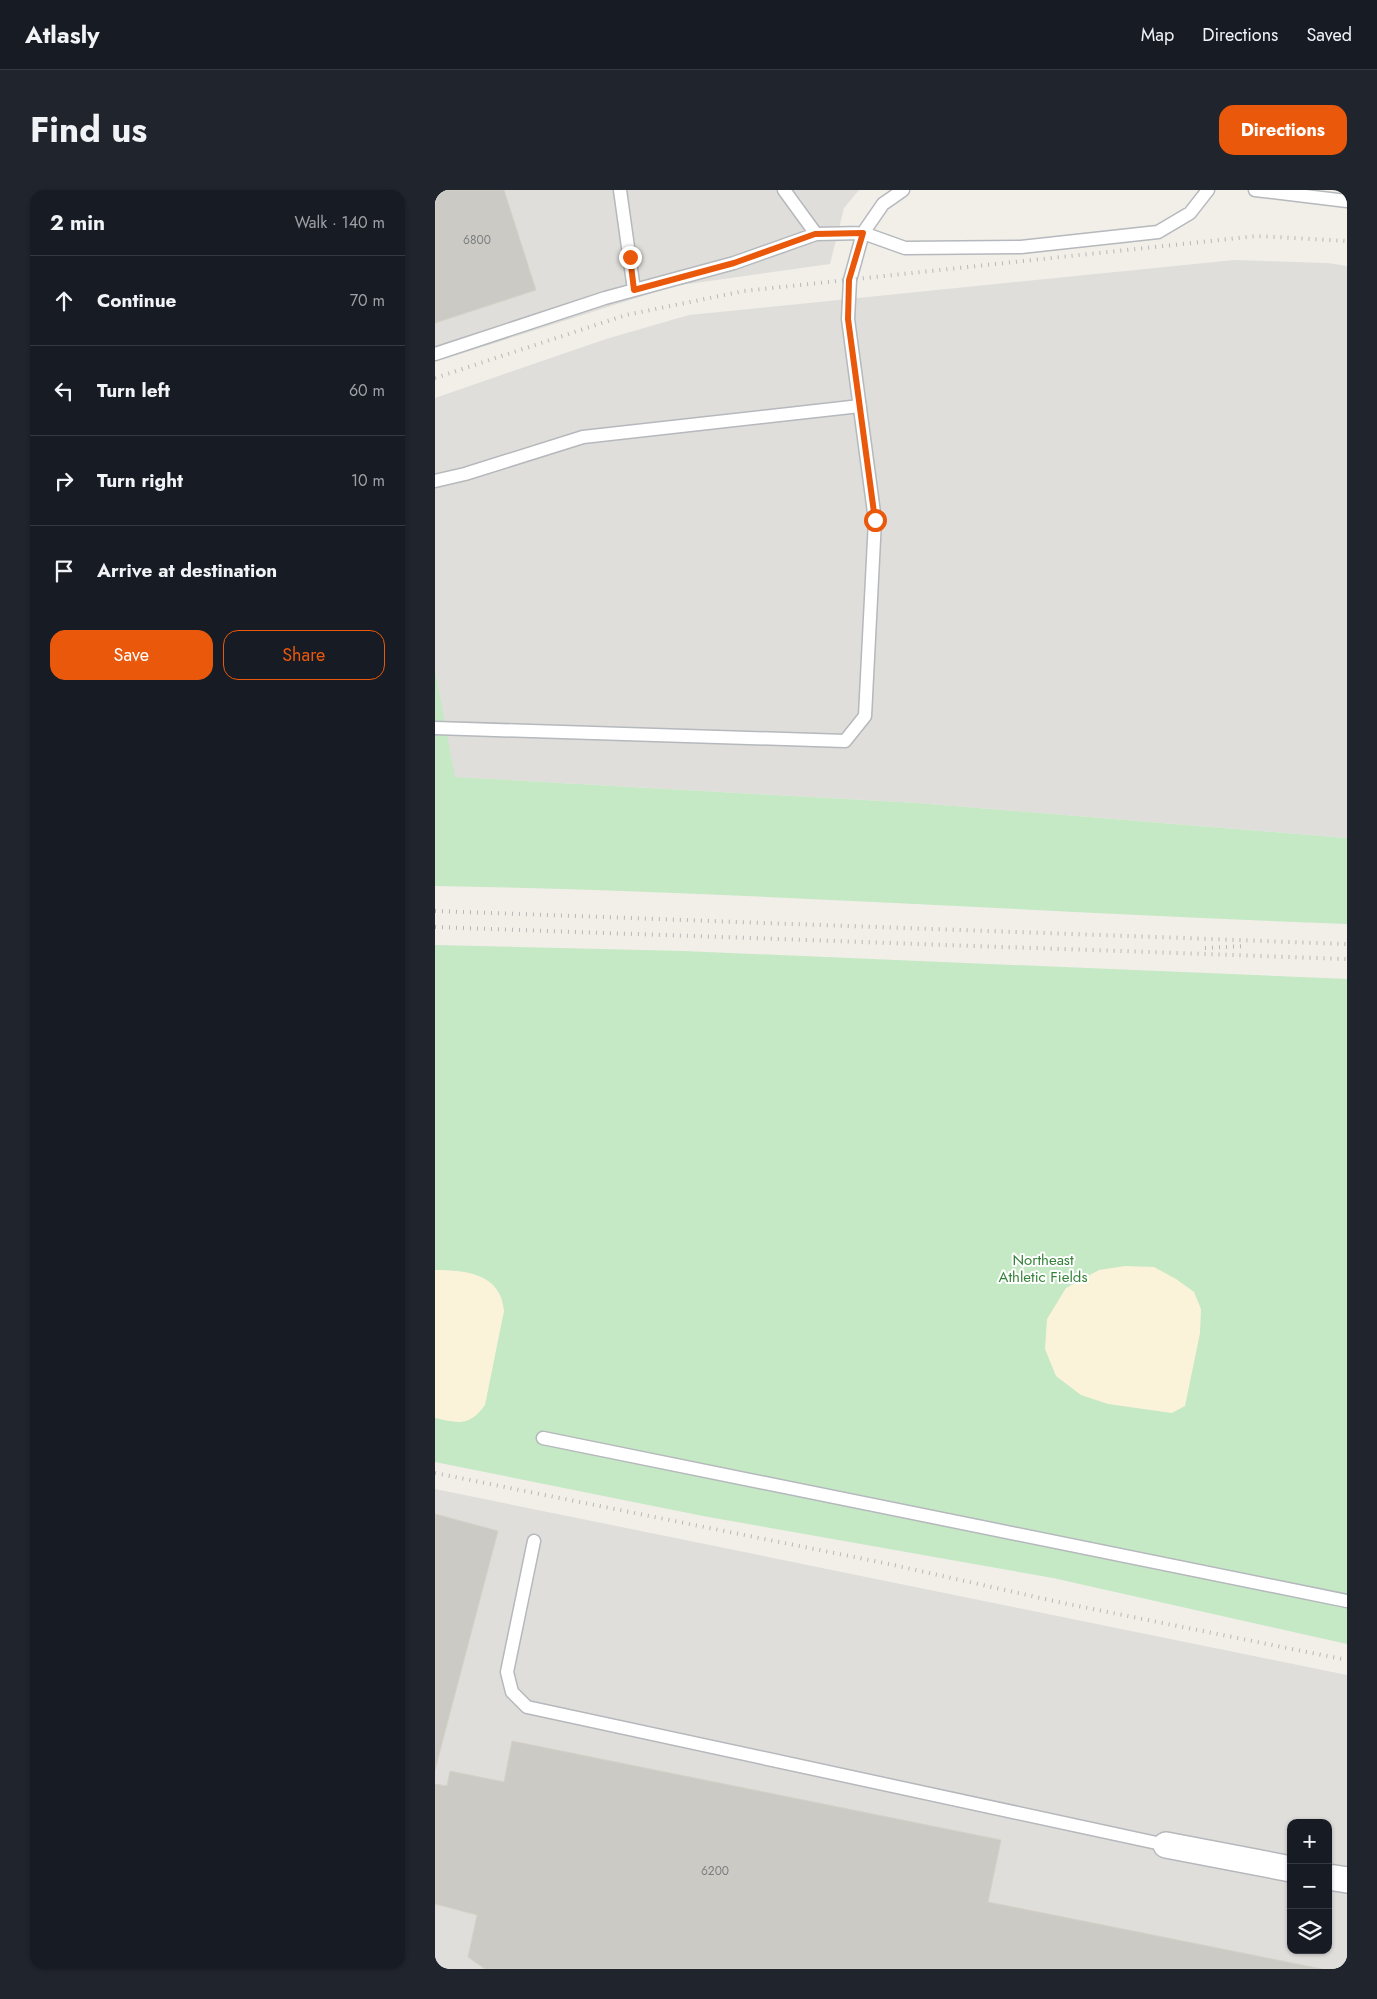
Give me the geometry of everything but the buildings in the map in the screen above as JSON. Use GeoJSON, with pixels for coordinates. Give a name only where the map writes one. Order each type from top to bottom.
{"type":"FeatureCollection","features":[{"type":"Feature","properties":{"kind":"street"},"geometry":{"type":"LineString","coordinates":[[1166,1845],[1287,1868]]}},
{"type":"Feature","properties":{"kind":"street"},"geometry":{"type":"LineString","coordinates":[[1332,1877],[1347,1880]]}},
{"type":"Feature","properties":{"kind":"lane"},"geometry":{"type":"LineString","coordinates":[[621,190],[634,290]]}},
{"type":"Feature","properties":{"kind":"lane"},"geometry":{"type":"LineString","coordinates":[[785,190],[815,234]]}},
{"type":"Feature","properties":{"kind":"lane"},"geometry":{"type":"LineString","coordinates":[[435,728],[845,741],[865,716],[875,520],[848,319],[849,280],[863,233],[883,204],[903,190]]}},
{"type":"Feature","properties":{"kind":"lane"},"geometry":{"type":"LineString","coordinates":[[435,354],[634,290],[734,263],[815,234],[863,233],[905,248],[915,248],[1021,247],[1159,232],[1190,213],[1208,190]]}},
{"type":"Feature","properties":{"kind":"lane"},"geometry":{"type":"LineString","coordinates":[[1255,190],[1345,197]]}},
{"type":"Feature","properties":{"kind":"lane"},"geometry":{"type":"LineString","coordinates":[[435,481],[465,474],[583,437],[860,406]]}},
{"type":"Feature","properties":{"kind":"lane"},"geometry":{"type":"LineString","coordinates":[[543,1438],[1347,1601]]}},
{"type":"Feature","properties":{"kind":"lane"},"geometry":{"type":"LineString","coordinates":[[534,1541],[507,1672],[512,1692],[527,1707],[1166,1845]]}},
{"type":"Feature","properties":{"kind":"shaded area"},"geometry":{"type":"Polygon","coordinates":[[[435,190],[859,190],[844,208],[830,264],[674,286],[435,362],[435,190]]]}},
{"type":"Feature","properties":{"kind":"shaded area"},"geometry":{"type":"Polygon","coordinates":[[[1234,260],[1328,263],[1347,266],[1347,838],[917,803],[454,777],[435,669],[435,398],[606,339],[689,315],[1234,260]]]}},
{"type":"Feature","properties":{"kind":"shaded area"},"geometry":{"type":"Polygon","coordinates":[[[435,1489],[1347,1675],[1347,1969],[435,1969],[435,1489]]]}},
{"type":"Feature","properties":{"kind":"green space"},"geometry":{"type":"Polygon","coordinates":[[[435,669],[455,777],[917,803],[1347,838],[1347,924],[663,892],[435,886],[435,669]]]}},
{"type":"Feature","properties":{"kind":"green space","name":"Northeast Athletic Fields"},"geometry":{"type":"Polygon","coordinates":[[[435,945],[683,951],[1347,979],[1347,1644],[1053,1578],[703,1516],[435,1462],[435,945]]]}},
{"type":"Feature","properties":{"kind":"sand"},"geometry":{"type":"Polygon","coordinates":[[[1125,1266],[1154,1267],[1176,1279],[1194,1292],[1201,1309],[1200,1333],[1185,1406],[1172,1413],[1108,1404],[1081,1395],[1056,1376],[1045,1349],[1047,1319],[1066,1288],[1099,1270],[1125,1266]]]}},
{"type":"Feature","properties":{"kind":"sand"},"geometry":{"type":"Polygon","coordinates":[[[435,1270],[470,1273],[489,1282],[496,1289],[504,1311],[485,1405],[474,1417],[463,1422],[435,1418],[435,1270]]]}},
{"type":"Feature","properties":{"kind":"railway"},"geometry":{"type":"LineString","coordinates":[[435,378],[626,315],[744,291],[1257,236],[1347,241]]}},
{"type":"Feature","properties":{"kind":"railway"},"geometry":{"type":"LineString","coordinates":[[435,911],[1347,944]]}},
{"type":"Feature","properties":{"kind":"railway"},"geometry":{"type":"LineString","coordinates":[[435,927],[1347,959]]}},
{"type":"Feature","properties":{"kind":"railway"},"geometry":{"type":"LineString","coordinates":[[1205,948],[1245,946]]}},
{"type":"Feature","properties":{"kind":"railway"},"geometry":{"type":"LineString","coordinates":[[435,1473],[889,1564],[1063,1603],[1347,1660]]}},
{"type":"Feature","properties":{"kind":"route"},"geometry":{"type":"LineString","coordinates":[[630,257],[634,290],[734,263],[815,234],[863,233],[849,280],[848,319],[875,520]]}}]}
